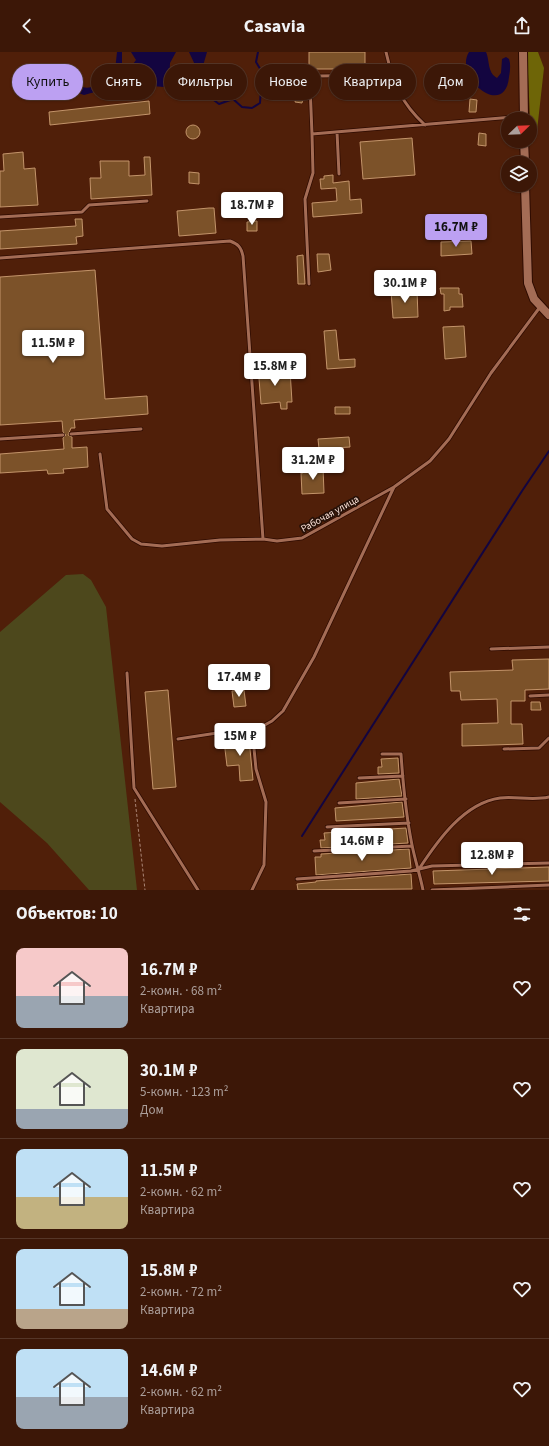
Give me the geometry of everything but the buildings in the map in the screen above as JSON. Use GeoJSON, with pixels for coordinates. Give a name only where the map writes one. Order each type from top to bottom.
{"type":"FeatureCollection","features":[{"type":"Feature","properties":{"kind":"street"},"geometry":{"type":"LineString","coordinates":[[523,52],[524,112]]}},
{"type":"Feature","properties":{"kind":"street"},"geometry":{"type":"LineString","coordinates":[[525,192],[528,283],[534,299],[549,315]]}},
{"type":"Feature","properties":{"kind":"lane"},"geometry":{"type":"LineString","coordinates":[[386,52],[389,64]]}},
{"type":"Feature","properties":{"kind":"lane"},"geometry":{"type":"LineString","coordinates":[[309,284],[305,199],[313,173],[310,85],[312,79],[318,76],[329,76]]}},
{"type":"Feature","properties":{"kind":"lane"},"geometry":{"type":"LineString","coordinates":[[403,100],[413,114],[425,125]]}},
{"type":"Feature","properties":{"kind":"lane"},"geometry":{"type":"LineString","coordinates":[[312,134],[501,120]]}},
{"type":"Feature","properties":{"kind":"lane"},"geometry":{"type":"LineString","coordinates":[[337,132],[339,174]]}},
{"type":"Feature","properties":{"kind":"lane"},"geometry":{"type":"LineString","coordinates":[[0,217],[82,212],[89,205],[147,201]]}},
{"type":"Feature","properties":{"kind":"lane"},"geometry":{"type":"LineString","coordinates":[[0,258],[230,241],[236,243],[241,248],[263,539]]}},
{"type":"Feature","properties":{"kind":"lane","name":"Рабочая улица"},"geometry":{"type":"LineString","coordinates":[[100,454],[106,509],[132,539],[141,544],[162,546],[220,540],[263,539],[277,541],[302,538],[394,487],[430,461],[439,451],[491,373],[540,307]]}},
{"type":"Feature","properties":{"kind":"lane"},"geometry":{"type":"LineString","coordinates":[[71,434],[141,429]]}},
{"type":"Feature","properties":{"kind":"lane"},"geometry":{"type":"LineString","coordinates":[[0,439],[63,435]]}},
{"type":"Feature","properties":{"kind":"lane"},"geometry":{"type":"LineString","coordinates":[[178,739],[263,726],[272,721],[283,711],[314,658],[394,487]]}},
{"type":"Feature","properties":{"kind":"lane"},"geometry":{"type":"LineString","coordinates":[[491,649],[549,647]]}},
{"type":"Feature","properties":{"kind":"lane"},"geometry":{"type":"LineString","coordinates":[[127,673],[134,788],[198,890]]}},
{"type":"Feature","properties":{"kind":"lane"},"geometry":{"type":"LineString","coordinates":[[530,696],[549,695]]}},
{"type":"Feature","properties":{"kind":"lane"},"geometry":{"type":"LineString","coordinates":[[252,728],[256,769],[266,802],[264,865],[252,890]]}},
{"type":"Feature","properties":{"kind":"lane"},"geometry":{"type":"LineString","coordinates":[[504,749],[539,748],[549,738]]}},
{"type":"Feature","properties":{"kind":"lane"},"geometry":{"type":"LineString","coordinates":[[382,754],[401,754],[412,846],[419,869],[423,890]]}},
{"type":"Feature","properties":{"kind":"lane"},"geometry":{"type":"LineString","coordinates":[[358,778],[403,776]]}},
{"type":"Feature","properties":{"kind":"lane"},"geometry":{"type":"LineString","coordinates":[[419,869],[430,853],[463,815],[481,802],[501,798],[527,800],[549,797]]}},
{"type":"Feature","properties":{"kind":"lane"},"geometry":{"type":"LineString","coordinates":[[339,803],[406,799]]}},
{"type":"Feature","properties":{"kind":"lane"},"geometry":{"type":"LineString","coordinates":[[327,827],[409,823]]}},
{"type":"Feature","properties":{"kind":"lane"},"geometry":{"type":"LineString","coordinates":[[314,851],[412,846]]}},
{"type":"Feature","properties":{"kind":"lane"},"geometry":{"type":"LineString","coordinates":[[297,879],[411,871],[432,866],[549,864]]}},
{"type":"Feature","properties":{"kind":"lane"},"geometry":{"type":"LineString","coordinates":[[432,890],[549,885]]}},
{"type":"Feature","properties":{"kind":"path"},"geometry":{"type":"LineString","coordinates":[[134,788],[145,890]]}},
{"type":"Feature","properties":{"kind":"shaded area"},"geometry":{"type":"Polygon","coordinates":[[[117,52],[122,52],[122,64],[116,64],[117,52]]]}},
{"type":"Feature","properties":{"kind":"shaded area"},"geometry":{"type":"Polygon","coordinates":[[[131,52],[176,52],[170,64],[164,64],[164,87],[156,86],[156,64],[133,64],[136,60],[131,52]]]}},
{"type":"Feature","properties":{"kind":"shaded area"},"geometry":{"type":"Polygon","coordinates":[[[189,52],[207,52],[204,64],[195,64],[189,52]]]}},
{"type":"Feature","properties":{"kind":"shaded area"},"geometry":{"type":"Polygon","coordinates":[[[469,52],[486,52],[490,70],[497,78],[501,73],[502,59],[506,57],[509,59],[510,70],[505,89],[499,95],[490,95],[482,90],[478,86],[478,64],[466,64],[469,52]]]}},
{"type":"Feature","properties":{"kind":"shaded area"},"geometry":{"type":"Polygon","coordinates":[[[527,52],[538,52],[544,68],[537,131],[537,112],[530,112],[527,52]]]}},
{"type":"Feature","properties":{"kind":"shaded area"},"geometry":{"type":"Polygon","coordinates":[[[83,87],[91,87],[91,93],[83,95],[83,87]]]}},
{"type":"Feature","properties":{"kind":"shaded area"},"geometry":{"type":"Polygon","coordinates":[[[83,574],[91,580],[106,607],[137,890],[89,890],[47,843],[0,802],[0,632],[66,575],[83,574]]]}},
{"type":"Feature","properties":{"kind":"waterway"},"geometry":{"type":"LineString","coordinates":[[234,100],[242,107],[252,108],[260,103],[262,72],[256,62],[258,52]]}},
{"type":"Feature","properties":{"kind":"waterway"},"geometry":{"type":"LineString","coordinates":[[214,100],[219,104],[230,100]]}},
{"type":"Feature","properties":{"kind":"waterway"},"geometry":{"type":"LineString","coordinates":[[302,836],[549,451]]}}]}
